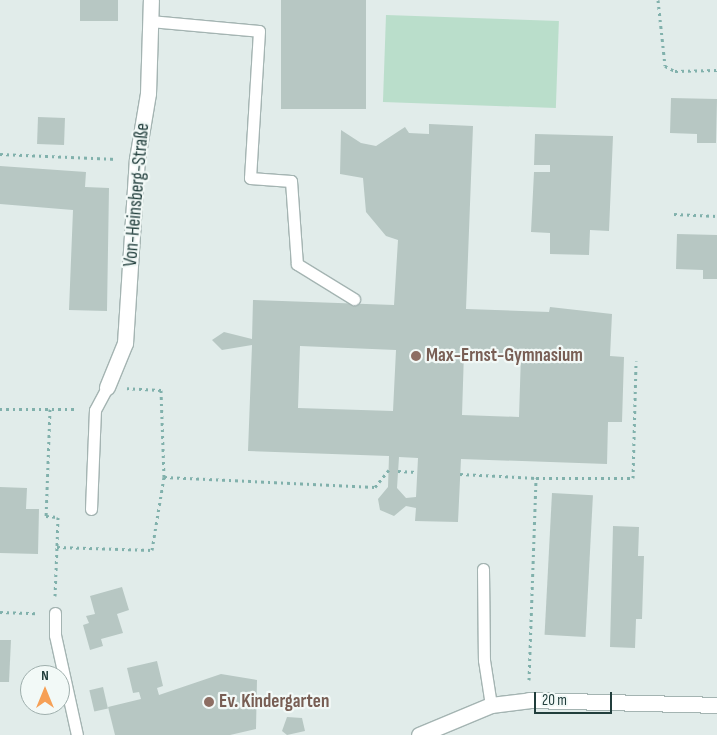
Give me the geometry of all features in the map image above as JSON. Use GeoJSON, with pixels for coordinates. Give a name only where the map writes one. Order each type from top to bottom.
{"type":"FeatureCollection","features":[{"type":"Feature","properties":{"kind":"street","name":"Von-Heinsberg-Straße"},"geometry":{"type":"LineString","coordinates":[[107,387],[125,343],[137,159],[148,93],[151,0]]}},
{"type":"Feature","properties":{"kind":"street"},"geometry":{"type":"LineString","coordinates":[[419,735],[491,706],[529,700],[717,705]]}},
{"type":"Feature","properties":{"kind":"lane"},"geometry":{"type":"LineString","coordinates":[[150,21],[259,31],[250,178],[291,182],[297,264],[354,298]]}},
{"type":"Feature","properties":{"kind":"lane"},"geometry":{"type":"LineString","coordinates":[[91,509],[95,410],[107,387]]}},
{"type":"Feature","properties":{"kind":"lane"},"geometry":{"type":"LineString","coordinates":[[483,569],[484,660],[491,706]]}},
{"type":"Feature","properties":{"kind":"lane"},"geometry":{"type":"LineString","coordinates":[[55,614],[55,635],[77,735]]}},
{"type":"Feature","properties":{"kind":"path"},"geometry":{"type":"LineString","coordinates":[[658,0],[665,66],[675,71],[717,70]]}},
{"type":"Feature","properties":{"kind":"path"},"geometry":{"type":"LineString","coordinates":[[0,154],[118,159]]}},
{"type":"Feature","properties":{"kind":"path"},"geometry":{"type":"LineString","coordinates":[[674,214],[717,216]]}},
{"type":"Feature","properties":{"kind":"path"},"geometry":{"type":"LineString","coordinates":[[460,474],[536,478],[633,478],[636,361]]}},
{"type":"Feature","properties":{"kind":"path"},"geometry":{"type":"LineString","coordinates":[[58,546],[152,550],[164,476],[161,390],[107,387]]}},
{"type":"Feature","properties":{"kind":"path"},"geometry":{"type":"LineString","coordinates":[[0,409],[95,410]]}},
{"type":"Feature","properties":{"kind":"path"},"geometry":{"type":"LineString","coordinates":[[0,612],[55,614],[58,517],[46,516],[50,409]]}},
{"type":"Feature","properties":{"kind":"path"},"geometry":{"type":"LineString","coordinates":[[164,476],[375,487],[389,470]]}},
{"type":"Feature","properties":{"kind":"path"},"geometry":{"type":"LineString","coordinates":[[398,471],[417,472]]}},
{"type":"Feature","properties":{"kind":"path"},"geometry":{"type":"LineString","coordinates":[[529,700],[536,478]]}},
{"type":"Feature","properties":{"kind":"green space"},"geometry":{"type":"Polygon","coordinates":[[[386,15],[559,21],[556,108],[383,102],[386,15]]]}},
{"type":"Feature","properties":{"kind":"building"},"geometry":{"type":"Polygon","coordinates":[[[80,0],[118,0],[118,21],[80,21],[80,0]]]}},
{"type":"Feature","properties":{"kind":"building"},"geometry":{"type":"Polygon","coordinates":[[[281,0],[366,0],[366,109],[281,109],[281,0]]]}},
{"type":"Feature","properties":{"kind":"building"},"geometry":{"type":"Polygon","coordinates":[[[671,98],[717,99],[716,143],[697,143],[697,134],[670,133],[671,98]]]}},
{"type":"Feature","properties":{"kind":"building"},"geometry":{"type":"Polygon","coordinates":[[[38,117],[65,118],[64,145],[37,144],[38,117]]]}},
{"type":"Feature","properties":{"kind":"building"},"geometry":{"type":"Polygon","coordinates":[[[429,124],[473,126],[466,309],[549,312],[550,307],[612,314],[610,356],[624,357],[622,422],[608,422],[607,464],[461,459],[458,522],[415,521],[416,508],[406,506],[394,516],[380,510],[378,499],[388,487],[389,456],[248,451],[252,345],[222,350],[212,340],[224,332],[252,339],[253,300],[394,305],[398,240],[386,236],[366,212],[363,178],[340,174],[341,130],[361,143],[376,146],[405,127],[409,133],[429,134],[429,124]],[[300,346],[298,408],[393,411],[396,350],[300,346]],[[464,352],[462,415],[519,417],[521,354],[464,352]],[[399,457],[397,488],[406,498],[416,497],[418,458],[399,457]]]}},
{"type":"Feature","properties":{"kind":"building"},"geometry":{"type":"Polygon","coordinates":[[[535,134],[613,136],[609,231],[590,230],[589,255],[550,254],[550,233],[531,232],[534,172],[550,172],[550,165],[534,165],[535,134]]]}},
{"type":"Feature","properties":{"kind":"building"},"geometry":{"type":"Polygon","coordinates":[[[0,166],[86,172],[85,187],[109,188],[107,311],[69,310],[73,210],[0,204],[0,166]]]}},
{"type":"Feature","properties":{"kind":"building"},"geometry":{"type":"Polygon","coordinates":[[[677,234],[717,235],[717,279],[703,279],[703,270],[676,269],[677,234]]]}},
{"type":"Feature","properties":{"kind":"building"},"geometry":{"type":"Polygon","coordinates":[[[0,487],[27,488],[26,509],[39,509],[38,554],[0,553],[0,487]]]}},
{"type":"Feature","properties":{"kind":"building"},"geometry":{"type":"Polygon","coordinates":[[[552,493],[593,495],[586,637],[545,635],[552,493]]]}},
{"type":"Feature","properties":{"kind":"building"},"geometry":{"type":"Polygon","coordinates":[[[613,526],[639,527],[638,556],[644,556],[642,619],[636,619],[635,648],[610,647],[613,526]]]}},
{"type":"Feature","properties":{"kind":"building"},"geometry":{"type":"Polygon","coordinates":[[[122,587],[129,610],[117,614],[123,633],[101,639],[103,646],[90,650],[83,625],[89,623],[86,616],[95,614],[90,596],[122,587]]]}},
{"type":"Feature","properties":{"kind":"building"},"geometry":{"type":"Polygon","coordinates":[[[0,640],[11,640],[9,682],[0,682],[0,640]]]}},
{"type":"Feature","properties":{"kind":"building","name":"Ev. Kindergarten"},"geometry":{"type":"Polygon","coordinates":[[[157,661],[163,686],[157,688],[159,695],[221,674],[257,680],[256,729],[230,735],[115,735],[108,707],[141,699],[139,692],[133,693],[127,668],[157,661]]]}},
{"type":"Feature","properties":{"kind":"building"},"geometry":{"type":"Polygon","coordinates":[[[103,687],[108,708],[94,712],[89,690],[103,687]]]}},
{"type":"Feature","properties":{"kind":"building"},"geometry":{"type":"Polygon","coordinates":[[[287,717],[302,718],[305,731],[287,735],[282,731],[287,717]]]}},
{"type":"Feature","properties":{"kind":"place","name":"Max-Ernst-Gymnasium"},"geometry":{"type":"Point","coordinates":[416,356]}},
{"type":"Feature","properties":{"kind":"place","name":"Ev. Kindergarten"},"geometry":{"type":"Point","coordinates":[209,702]}}]}
